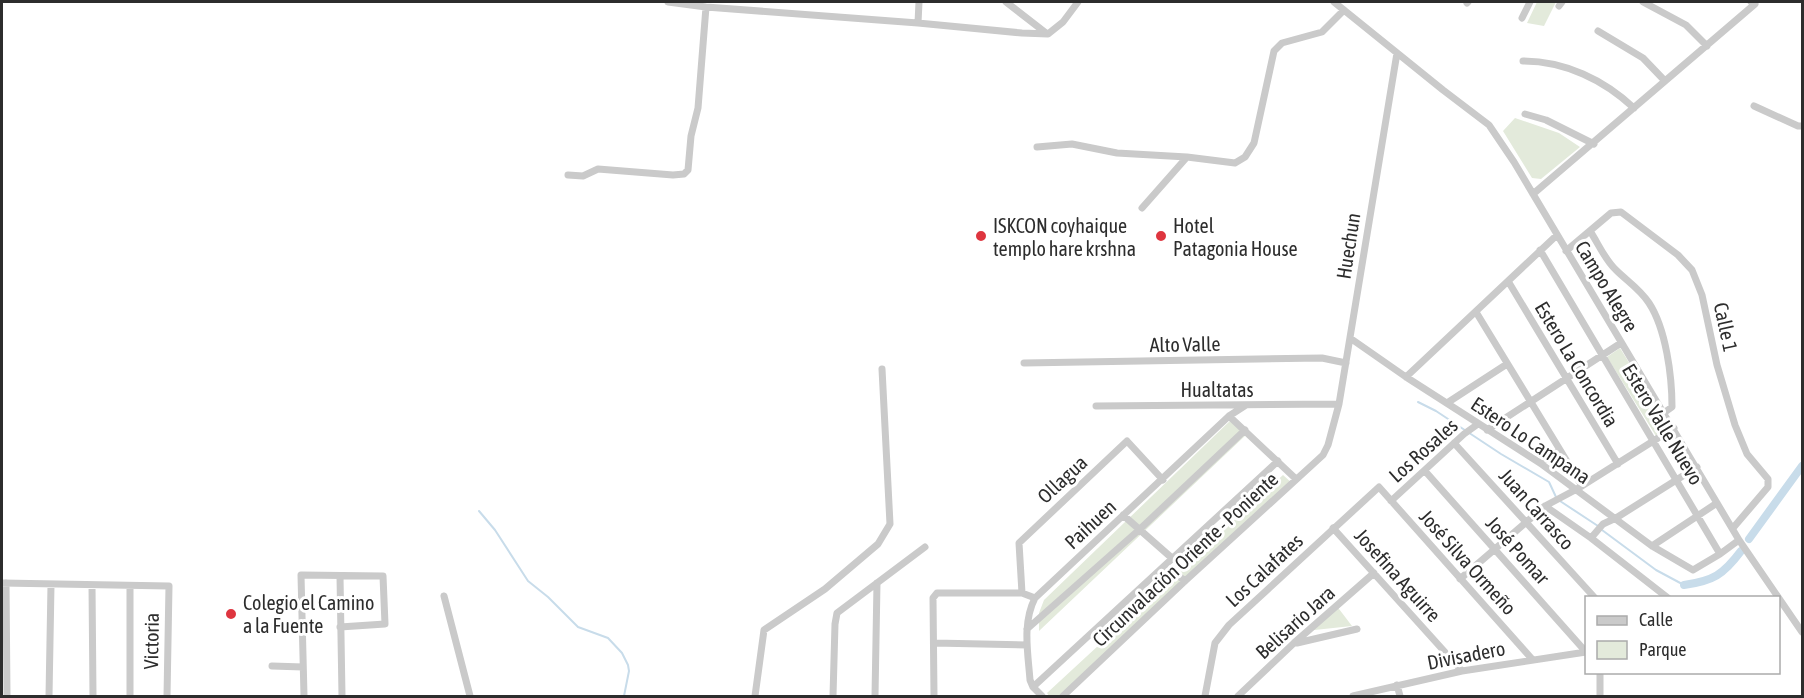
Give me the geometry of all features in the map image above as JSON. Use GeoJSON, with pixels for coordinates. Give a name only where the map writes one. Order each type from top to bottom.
{"type":"FeatureCollection","features":[{"type":"Feature","properties":{"kind":"street"},"geometry":{"type":"LineString","coordinates":[[668,2],[1048,34],[1063,22],[1078,2]]}},
{"type":"Feature","properties":{"kind":"street"},"geometry":{"type":"LineString","coordinates":[[918,23],[919,2]]}},
{"type":"Feature","properties":{"kind":"street"},"geometry":{"type":"LineString","coordinates":[[1006,2],[1048,34]]}},
{"type":"Feature","properties":{"kind":"street","name":"Campo Alegre"},"geometry":{"type":"LineString","coordinates":[[1334,2],[1489,125],[1665,412],[1739,540],[1778,596]]}},
{"type":"Feature","properties":{"kind":"street"},"geometry":{"type":"LineString","coordinates":[[1522,18],[1530,2]]}},
{"type":"Feature","properties":{"kind":"street"},"geometry":{"type":"LineString","coordinates":[[1643,2],[1686,25],[1707,46]]}},
{"type":"Feature","properties":{"kind":"street"},"geometry":{"type":"LineString","coordinates":[[1533,194],[1707,46],[1753,3]]}},
{"type":"Feature","properties":{"kind":"street"},"geometry":{"type":"LineString","coordinates":[[568,175],[583,176],[598,169],[674,175],[684,174],[688,170],[691,135],[698,108],[706,7]]}},
{"type":"Feature","properties":{"kind":"street"},"geometry":{"type":"LineString","coordinates":[[1037,147],[1072,144],[1117,153],[1187,157],[1235,163],[1245,157],[1254,143],[1274,51],[1282,43],[1322,32],[1344,10]]}},
{"type":"Feature","properties":{"kind":"street"},"geometry":{"type":"LineString","coordinates":[[1598,31],[1643,58],[1665,81]]}},
{"type":"Feature","properties":{"kind":"street","name":"Huechun"},"geometry":{"type":"LineString","coordinates":[[1328,445],[1339,404],[1397,53]]}},
{"type":"Feature","properties":{"kind":"street"},"geometry":{"type":"LineString","coordinates":[[1523,61],[1553,63],[1572,70],[1606,85],[1634,108]]}},
{"type":"Feature","properties":{"kind":"street"},"geometry":{"type":"LineString","coordinates":[[1754,106],[1798,126],[1803,126]]}},
{"type":"Feature","properties":{"kind":"street"},"geometry":{"type":"LineString","coordinates":[[1525,114],[1546,120],[1594,144]]}},
{"type":"Feature","properties":{"kind":"street"},"geometry":{"type":"LineString","coordinates":[[1142,208],[1187,157]]}},
{"type":"Feature","properties":{"kind":"street","name":"Calle 1"},"geometry":{"type":"LineString","coordinates":[[1566,251],[1611,213],[1622,212],[1678,255],[1692,270],[1702,296],[1717,365],[1735,425],[1747,454],[1768,479],[1768,487],[1733,528]]}},
{"type":"Feature","properties":{"kind":"street"},"geometry":{"type":"LineString","coordinates":[[1590,231],[1614,269],[1636,286],[1649,303],[1661,330],[1672,393],[1672,407],[1665,412]]}},
{"type":"Feature","properties":{"kind":"street"},"geometry":{"type":"LineString","coordinates":[[1406,377],[1557,235]]}},
{"type":"Feature","properties":{"kind":"street","name":"Estero Valle Nuevo"},"geometry":{"type":"LineString","coordinates":[[1540,250],[1720,554]]}},
{"type":"Feature","properties":{"kind":"street","name":"Estero La Concordia"},"geometry":{"type":"LineString","coordinates":[[1508,281],[1618,464]]}},
{"type":"Feature","properties":{"kind":"street"},"geometry":{"type":"LineString","coordinates":[[1476,312],[1560,450],[1580,488]]}},
{"type":"Feature","properties":{"kind":"street","name":"Estero Lo Campana"},"geometry":{"type":"LineString","coordinates":[[1350,338],[1476,425],[1580,488],[1652,546],[1693,570],[1720,554]]}},
{"type":"Feature","properties":{"kind":"street"},"geometry":{"type":"LineString","coordinates":[[1487,430],[1621,343]]}},
{"type":"Feature","properties":{"kind":"street","name":"Alto Valle"},"geometry":{"type":"LineString","coordinates":[[1024,363],[1322,358],[1346,363]]}},
{"type":"Feature","properties":{"kind":"street"},"geometry":{"type":"LineString","coordinates":[[1447,403],[1507,364]]}},
{"type":"Feature","properties":{"kind":"street"},"geometry":{"type":"LineString","coordinates":[[755,696],[764,630],[825,589],[878,544],[890,524],[882,369]]}},
{"type":"Feature","properties":{"kind":"street","name":"Hualtatas"},"geometry":{"type":"LineString","coordinates":[[1096,406],[1339,404]]}},
{"type":"Feature","properties":{"kind":"street","name":"Paihuen"},"geometry":{"type":"LineString","coordinates":[[1035,598],[1229,416],[1246,405]]}},
{"type":"Feature","properties":{"kind":"street"},"geometry":{"type":"LineString","coordinates":[[1229,416],[1296,479]]}},
{"type":"Feature","properties":{"kind":"street","name":"Los Rosales"},"geometry":{"type":"LineString","coordinates":[[1391,501],[1476,425]]}},
{"type":"Feature","properties":{"kind":"street"},"geometry":{"type":"LineString","coordinates":[[1460,579],[1525,521],[1548,504],[1580,488],[1674,428]]}},
{"type":"Feature","properties":{"kind":"street"},"geometry":{"type":"LineString","coordinates":[[1027,629],[1140,529],[1245,430]]}},
{"type":"Feature","properties":{"kind":"street","name":"Ollagua"},"geometry":{"type":"LineString","coordinates":[[1022,593],[1019,543],[1127,441],[1162,480]]}},
{"type":"Feature","properties":{"kind":"street","name":"Juan Carrasco"},"geometry":{"type":"LineString","coordinates":[[1454,443],[1594,596]]}},
{"type":"Feature","properties":{"kind":"street","name":"Circunvalación Oriente - Poniente"},"geometry":{"type":"LineString","coordinates":[[1063,696],[1323,455],[1328,445]]}},
{"type":"Feature","properties":{"kind":"street"},"geometry":{"type":"LineString","coordinates":[[1540,463],[1560,450]]}},
{"type":"Feature","properties":{"kind":"street"},"geometry":{"type":"LineString","coordinates":[[1033,687],[1278,461]]}},
{"type":"Feature","properties":{"kind":"street"},"geometry":{"type":"LineString","coordinates":[[1591,538],[1603,524],[1696,468]]}},
{"type":"Feature","properties":{"kind":"street","name":"José Pomar"},"geometry":{"type":"LineString","coordinates":[[1425,471],[1585,650]]}},
{"type":"Feature","properties":{"kind":"street","name":"José Silva Ormeño"},"geometry":{"type":"LineString","coordinates":[[1379,486],[1533,659]]}},
{"type":"Feature","properties":{"kind":"street","name":"Los Calafates"},"geometry":{"type":"LineString","coordinates":[[1205,696],[1215,643],[1229,625],[1379,486]]}},
{"type":"Feature","properties":{"kind":"street"},"geometry":{"type":"LineString","coordinates":[[1652,546],[1718,503]]}},
{"type":"Feature","properties":{"kind":"street"},"geometry":{"type":"LineString","coordinates":[[1548,504],[1667,596]]}},
{"type":"Feature","properties":{"kind":"street"},"geometry":{"type":"LineString","coordinates":[[1123,515],[1173,559]]}},
{"type":"Feature","properties":{"kind":"street","name":"Josefina Aguirre"},"geometry":{"type":"LineString","coordinates":[[1334,528],[1462,671]]}},
{"type":"Feature","properties":{"kind":"street"},"geometry":{"type":"LineString","coordinates":[[1720,554],[1739,540]]}},
{"type":"Feature","properties":{"kind":"street"},"geometry":{"type":"LineString","coordinates":[[833,696],[837,613],[925,547]]}},
{"type":"Feature","properties":{"kind":"street"},"geometry":{"type":"LineString","coordinates":[[1166,566],[1185,581]]}},
{"type":"Feature","properties":{"kind":"street","name":"Belisario Jara"},"geometry":{"type":"LineString","coordinates":[[1238,696],[1374,573]]}},
{"type":"Feature","properties":{"kind":"street"},"geometry":{"type":"LineString","coordinates":[[304,696],[301,576],[383,576],[385,624],[340,627]]}},
{"type":"Feature","properties":{"kind":"street"},"geometry":{"type":"LineString","coordinates":[[340,576],[342,696]]}},
{"type":"Feature","properties":{"kind":"street"},"geometry":{"type":"LineString","coordinates":[[7,696],[4,583],[130,586],[130,696]]}},
{"type":"Feature","properties":{"kind":"street"},"geometry":{"type":"LineString","coordinates":[[875,696],[877,583]]}},
{"type":"Feature","properties":{"kind":"street"},"geometry":{"type":"LineString","coordinates":[[49,696],[51,585]]}},
{"type":"Feature","properties":{"kind":"street"},"geometry":{"type":"LineString","coordinates":[[92,585],[93,696]]}},
{"type":"Feature","properties":{"kind":"street","name":"Victoria"},"geometry":{"type":"LineString","coordinates":[[130,586],[169,586],[167,696]]}},
{"type":"Feature","properties":{"kind":"street"},"geometry":{"type":"LineString","coordinates":[[934,696],[933,598],[937,593],[1022,593],[1035,598],[1028,610],[1029,680],[1042,696]]}},
{"type":"Feature","properties":{"kind":"street"},"geometry":{"type":"LineString","coordinates":[[444,596],[470,696]]}},
{"type":"Feature","properties":{"kind":"street","name":"Campo Alegre"},"geometry":{"type":"LineString","coordinates":[[1780,599],[1803,632]]}},
{"type":"Feature","properties":{"kind":"street"},"geometry":{"type":"LineString","coordinates":[[274,626],[302,627]]}},
{"type":"Feature","properties":{"kind":"street"},"geometry":{"type":"LineString","coordinates":[[1294,643],[1357,629]]}},
{"type":"Feature","properties":{"kind":"street"},"geometry":{"type":"LineString","coordinates":[[934,643],[1027,645]]}},
{"type":"Feature","properties":{"kind":"street","name":"Divisadero"},"geometry":{"type":"LineString","coordinates":[[1353,696],[1462,671],[1585,652]]}},
{"type":"Feature","properties":{"kind":"street"},"geometry":{"type":"LineString","coordinates":[[272,666],[303,667]]}},
{"type":"Feature","properties":{"kind":"street"},"geometry":{"type":"LineString","coordinates":[[1600,674],[1600,696]]}},
{"type":"Feature","properties":{"kind":"street"},"geometry":{"type":"LineString","coordinates":[[1397,686],[1400,696]]}},
{"type":"Feature","properties":{"kind":"green space"},"geometry":{"type":"Polygon","coordinates":[[[1537,2],[1556,2],[1544,26],[1527,23],[1537,2]]]}},
{"type":"Feature","properties":{"kind":"green space"},"geometry":{"type":"Polygon","coordinates":[[[1515,118],[1559,133],[1580,147],[1541,179],[1532,178],[1503,131],[1515,118]]]}},
{"type":"Feature","properties":{"kind":"green space"},"geometry":{"type":"Polygon","coordinates":[[[1620,348],[1669,428],[1656,436],[1607,357],[1620,348]]]}},
{"type":"Feature","properties":{"kind":"green space"},"geometry":{"type":"Polygon","coordinates":[[[1232,419],[1247,434],[1039,631],[1039,613],[1044,600],[1232,419]]]}},
{"type":"Feature","properties":{"kind":"green space"},"geometry":{"type":"Polygon","coordinates":[[[1283,475],[1293,484],[1063,696],[1049,696],[1047,693],[1283,475]]]}},
{"type":"Feature","properties":{"kind":"green space"},"geometry":{"type":"Polygon","coordinates":[[[1336,605],[1352,626],[1305,631],[1336,605]]]}},
{"type":"Feature","properties":{"kind":"waterway"},"geometry":{"type":"LineString","coordinates":[[1418,402],[1549,482],[1556,497]]}},
{"type":"Feature","properties":{"kind":"waterway"},"geometry":{"type":"LineString","coordinates":[[1749,539],[1802,466]]}},
{"type":"Feature","properties":{"kind":"waterway"},"geometry":{"type":"LineString","coordinates":[[1560,501],[1598,526]]}},
{"type":"Feature","properties":{"kind":"waterway"},"geometry":{"type":"LineString","coordinates":[[479,511],[495,530],[528,581],[578,627],[608,638],[622,653],[629,671],[624,696]]}},
{"type":"Feature","properties":{"kind":"waterway"},"geometry":{"type":"LineString","coordinates":[[1602,530],[1656,570],[1684,585]]}},
{"type":"Feature","properties":{"kind":"waterway"},"geometry":{"type":"LineString","coordinates":[[1684,585],[1717,576],[1741,551]]}},
{"type":"Feature","properties":{"kind":"place","name":"ISKCON coyhaique templo hare krshna"},"geometry":{"type":"Point","coordinates":[981,236]}},
{"type":"Feature","properties":{"kind":"place","name":"Hotel Patagonia House"},"geometry":{"type":"Point","coordinates":[1161,236]}},
{"type":"Feature","properties":{"kind":"place","name":"Colegio el Camino a la Fuente"},"geometry":{"type":"Point","coordinates":[231,614]}}]}
